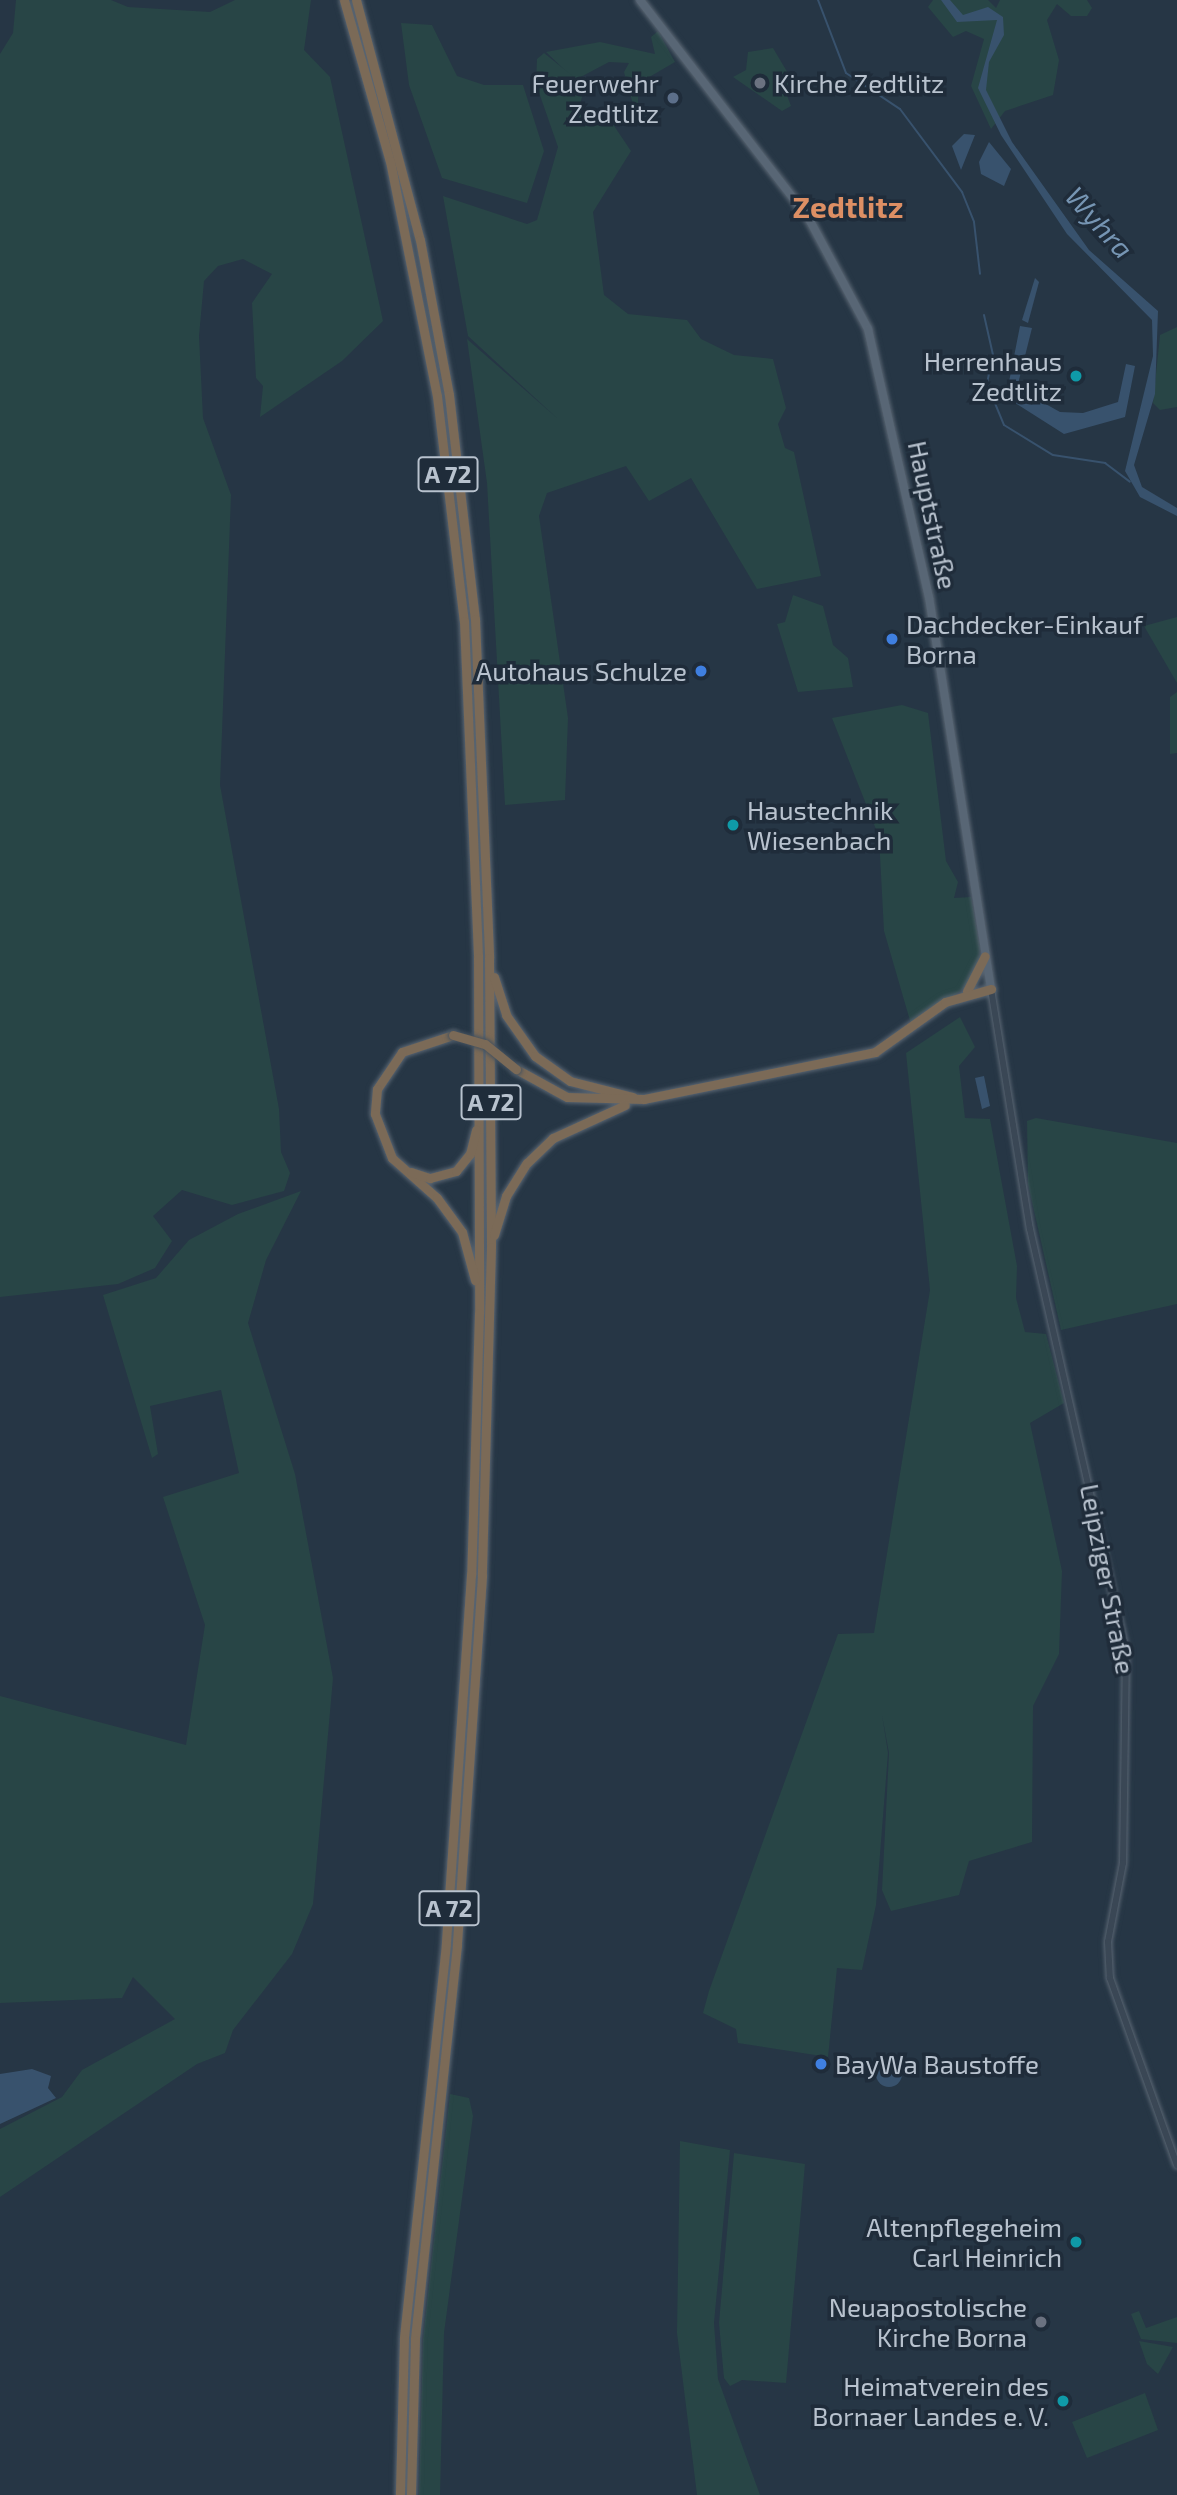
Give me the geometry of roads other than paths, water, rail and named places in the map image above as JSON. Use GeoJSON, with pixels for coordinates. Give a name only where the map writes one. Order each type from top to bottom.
{"type":"FeatureCollection","features":[{"type":"Feature","properties":{"kind":"highway","name":"A 72"},"geometry":{"type":"LineString","coordinates":[[344,0],[409,243],[453,511],[472,754],[480,1114],[479,1312],[459,1780],[404,2339],[400,2495]]}},
{"type":"Feature","properties":{"kind":"highway","name":"A 72"},"geometry":{"type":"LineString","coordinates":[[356,0],[420,240],[449,395],[475,619],[489,958],[491,1247],[472,1754],[415,2340],[411,2495]]}},
{"type":"Feature","properties":{"kind":"highway"},"geometry":{"type":"LineString","coordinates":[[491,1247],[506,1196],[527,1163],[589,1117],[644,1099],[875,1052],[976,984],[985,956]]}},
{"type":"Feature","properties":{"kind":"highway"},"geometry":{"type":"LineString","coordinates":[[489,958],[506,1015],[535,1056],[570,1081],[644,1099]]}},
{"type":"Feature","properties":{"kind":"highway"},"geometry":{"type":"LineString","coordinates":[[963,994],[990,989]]}},
{"type":"Feature","properties":{"kind":"highway"},"geometry":{"type":"LineString","coordinates":[[479,1312],[462,1232],[438,1198],[403,1169],[379,1136],[377,1089],[402,1052],[453,1035],[485,1044],[516,1069],[567,1097],[644,1099]]}},
{"type":"Feature","properties":{"kind":"highway"},"geometry":{"type":"LineString","coordinates":[[403,1169],[430,1178],[456,1171],[471,1154],[480,1114]]}},
{"type":"Feature","properties":{"kind":"main road","name":"Hauptstraße"},"geometry":{"type":"LineString","coordinates":[[640,0],[811,222],[860,308],[880,369],[922,566],[990,989]]}},
{"type":"Feature","properties":{"kind":"street","name":"Leipziger Straße"},"geometry":{"type":"LineString","coordinates":[[990,989],[1030,1229],[1126,1650],[1123,1863],[1108,1942],[1110,1978],[1177,2165]]}},
{"type":"Feature","properties":{"kind":"water"},"geometry":{"type":"Polygon","coordinates":[[[941,0],[950,0],[963,15],[988,7],[1003,17],[1004,35],[989,62],[986,90],[1012,142],[1089,250],[1158,311],[1155,394],[1134,465],[1142,487],[1177,508],[1177,516],[1140,497],[1125,471],[1153,356],[1152,320],[1067,234],[1001,135],[978,88],[997,20],[957,22],[941,0]]]}},
{"type":"Feature","properties":{"kind":"water"},"geometry":{"type":"Polygon","coordinates":[[[964,134],[975,135],[961,170],[952,146],[964,134]]]}},
{"type":"Feature","properties":{"kind":"water"},"geometry":{"type":"Polygon","coordinates":[[[989,142],[1011,169],[1004,186],[981,174],[979,162],[989,142]]]}},
{"type":"Feature","properties":{"kind":"water"},"geometry":{"type":"Polygon","coordinates":[[[1035,278],[1039,282],[1028,323],[1022,320],[1035,278]]]}},
{"type":"Feature","properties":{"kind":"water"},"geometry":{"type":"Polygon","coordinates":[[[1020,326],[1032,328],[1017,388],[1060,412],[1083,413],[1118,402],[1126,364],[1135,366],[1125,417],[1064,434],[1006,397],[1020,326]]]}},
{"type":"Feature","properties":{"kind":"water"},"geometry":{"type":"Polygon","coordinates":[[[984,1076],[990,1106],[982,1109],[975,1078],[984,1076]]]}},
{"type":"Feature","properties":{"kind":"water"},"geometry":{"type":"Polygon","coordinates":[[[889,2061],[898,2065],[902,2074],[898,2083],[889,2087],[880,2083],[876,2074],[880,2065],[889,2061]]]}},
{"type":"Feature","properties":{"kind":"water"},"geometry":{"type":"Polygon","coordinates":[[[32,2069],[51,2076],[48,2088],[56,2098],[0,2124],[0,2074],[32,2069]]]}},
{"type":"Feature","properties":{"kind":"waterway"},"geometry":{"type":"LineString","coordinates":[[818,0],[846,73],[900,109],[962,192],[974,222],[980,274]]}},
{"type":"Feature","properties":{"kind":"waterway"},"geometry":{"type":"LineString","coordinates":[[984,315],[993,355],[987,384],[1004,425],[1053,455],[1105,463],[1130,482]]}},
{"type":"Feature","properties":{"kind":"place","name":"Kirche Zedtlitz"},"geometry":{"type":"Point","coordinates":[760,83]}},
{"type":"Feature","properties":{"kind":"place","name":"Feuerwehr Zedtlitz"},"geometry":{"type":"Point","coordinates":[673,98]}},
{"type":"Feature","properties":{"kind":"place","name":"Herrenhaus Zedtlitz"},"geometry":{"type":"Point","coordinates":[1076,376]}},
{"type":"Feature","properties":{"kind":"place","name":"Dachdecker-Einkauf Borna"},"geometry":{"type":"Point","coordinates":[892,639]}},
{"type":"Feature","properties":{"kind":"place","name":"Autohaus Schulze"},"geometry":{"type":"Point","coordinates":[701,671]}},
{"type":"Feature","properties":{"kind":"place","name":"Haustechnik Wiesenbach"},"geometry":{"type":"Point","coordinates":[733,825]}},
{"type":"Feature","properties":{"kind":"place","name":"BayWa Baustoffe"},"geometry":{"type":"Point","coordinates":[821,2064]}},
{"type":"Feature","properties":{"kind":"place","name":"Altenpflegeheim Carl Heinrich"},"geometry":{"type":"Point","coordinates":[1076,2242]}},
{"type":"Feature","properties":{"kind":"place","name":"Neuapostolische Kirche Borna"},"geometry":{"type":"Point","coordinates":[1041,2322]}},
{"type":"Feature","properties":{"kind":"place","name":"Heimatverein des Bornaer Landes e. V."},"geometry":{"type":"Point","coordinates":[1063,2401]}},
{"type":"Feature","properties":{"kind":"district","name":"Zedtlitz"},"geometry":{"type":"Point","coordinates":[848,206]}},
{"type":"Feature","properties":{"kind":"water label","name":"Wyhra"},"geometry":{"type":"Point","coordinates":[1100,222]}}]}
